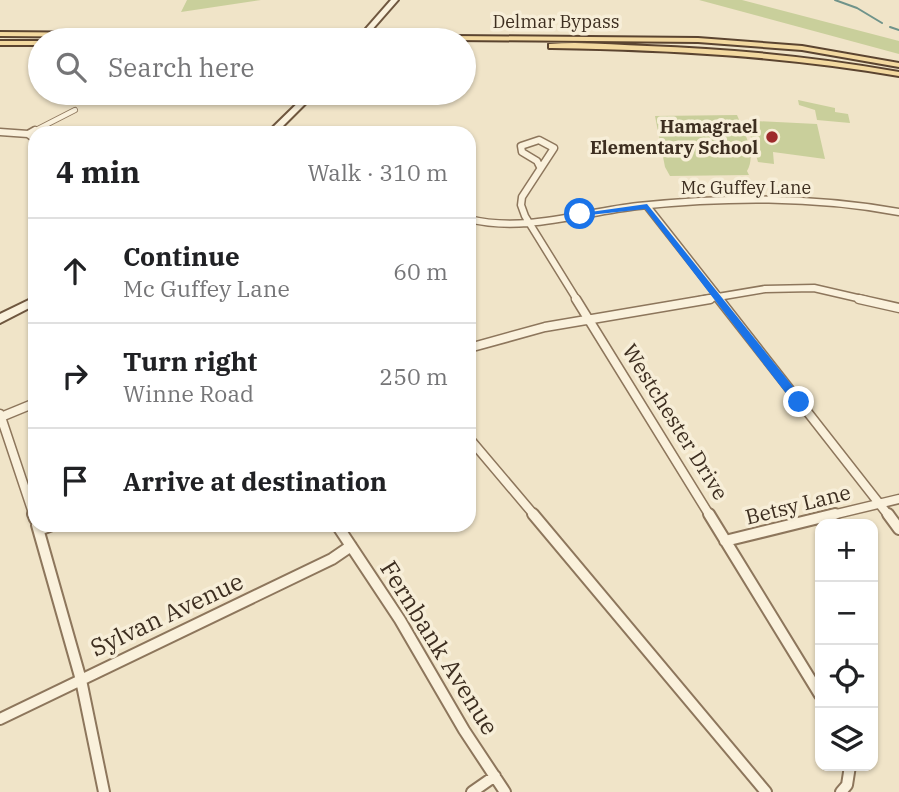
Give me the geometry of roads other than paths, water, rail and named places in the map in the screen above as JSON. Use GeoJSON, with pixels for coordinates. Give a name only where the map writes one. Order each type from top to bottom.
{"type":"FeatureCollection","features":[{"type":"Feature","properties":{"kind":"main road"},"geometry":{"type":"LineString","coordinates":[[370,28],[394,0]]}},
{"type":"Feature","properties":{"kind":"main road","name":"Delmar Bypass"},"geometry":{"type":"LineString","coordinates":[[0,34],[28,34]]}},
{"type":"Feature","properties":{"kind":"main road","name":"Delmar Bypass"},"geometry":{"type":"LineString","coordinates":[[476,37],[741,42],[824,51],[899,65]]}},
{"type":"Feature","properties":{"kind":"main road"},"geometry":{"type":"LineString","coordinates":[[0,43],[28,43]]}},
{"type":"Feature","properties":{"kind":"main road","name":"Delmar Bypass"},"geometry":{"type":"LineString","coordinates":[[476,45],[744,51],[799,57],[899,74]]}},
{"type":"Feature","properties":{"kind":"main road"},"geometry":{"type":"LineString","coordinates":[[278,126],[300,105]]}},
{"type":"Feature","properties":{"kind":"main road"},"geometry":{"type":"LineString","coordinates":[[0,319],[28,304]]}},
{"type":"Feature","properties":{"kind":"street"},"geometry":{"type":"LineString","coordinates":[[44,126],[75,110]]}},
{"type":"Feature","properties":{"kind":"street"},"geometry":{"type":"LineString","coordinates":[[0,132],[28,134]]}},
{"type":"Feature","properties":{"kind":"street"},"geometry":{"type":"LineString","coordinates":[[539,140],[554,148],[540,167],[537,161],[522,152],[521,146],[539,140]]}},
{"type":"Feature","properties":{"kind":"street","name":"Westchester Drive"},"geometry":{"type":"LineString","coordinates":[[540,167],[520,205],[529,223],[815,687]]}},
{"type":"Feature","properties":{"kind":"street","name":"Mc Guffey Lane"},"geometry":{"type":"LineString","coordinates":[[476,221],[492,225],[529,223],[699,200],[781,199],[846,204],[899,212]]}},
{"type":"Feature","properties":{"kind":"street"},"geometry":{"type":"LineString","coordinates":[[647,206],[899,529]]}},
{"type":"Feature","properties":{"kind":"street"},"geometry":{"type":"LineString","coordinates":[[476,346],[545,327],[765,289],[814,288],[899,308]]}},
{"type":"Feature","properties":{"kind":"street"},"geometry":{"type":"LineString","coordinates":[[28,405],[0,415],[28,498]]}},
{"type":"Feature","properties":{"kind":"street"},"geometry":{"type":"LineString","coordinates":[[476,446],[754,781],[766,792]]}},
{"type":"Feature","properties":{"kind":"street","name":"Betsy Lane"},"geometry":{"type":"LineString","coordinates":[[725,541],[899,499]]}},
{"type":"Feature","properties":{"kind":"street"},"geometry":{"type":"LineString","coordinates":[[39,532],[80,680],[104,792]]}},
{"type":"Feature","properties":{"kind":"street","name":"Fernbank Avenue"},"geometry":{"type":"LineString","coordinates":[[342,532],[400,620],[464,730],[505,792]]}},
{"type":"Feature","properties":{"kind":"street","name":"Sylvan Avenue"},"geometry":{"type":"LineString","coordinates":[[0,719],[198,626],[332,559],[351,546]]}},
{"type":"Feature","properties":{"kind":"street"},"geometry":{"type":"LineString","coordinates":[[841,792],[847,785],[849,771]]}},
{"type":"Feature","properties":{"kind":"street"},"geometry":{"type":"LineString","coordinates":[[472,792],[495,776]]}},
{"type":"Feature","properties":{"kind":"waterway"},"geometry":{"type":"LineString","coordinates":[[835,0],[857,8],[882,23]]}},
{"type":"Feature","properties":{"kind":"waterway"},"geometry":{"type":"LineString","coordinates":[[890,27],[899,30]]}},
{"type":"Feature","properties":{"kind":"place","name":"Hamagrael Elementary School"},"geometry":{"type":"Point","coordinates":[772,137]}}]}
